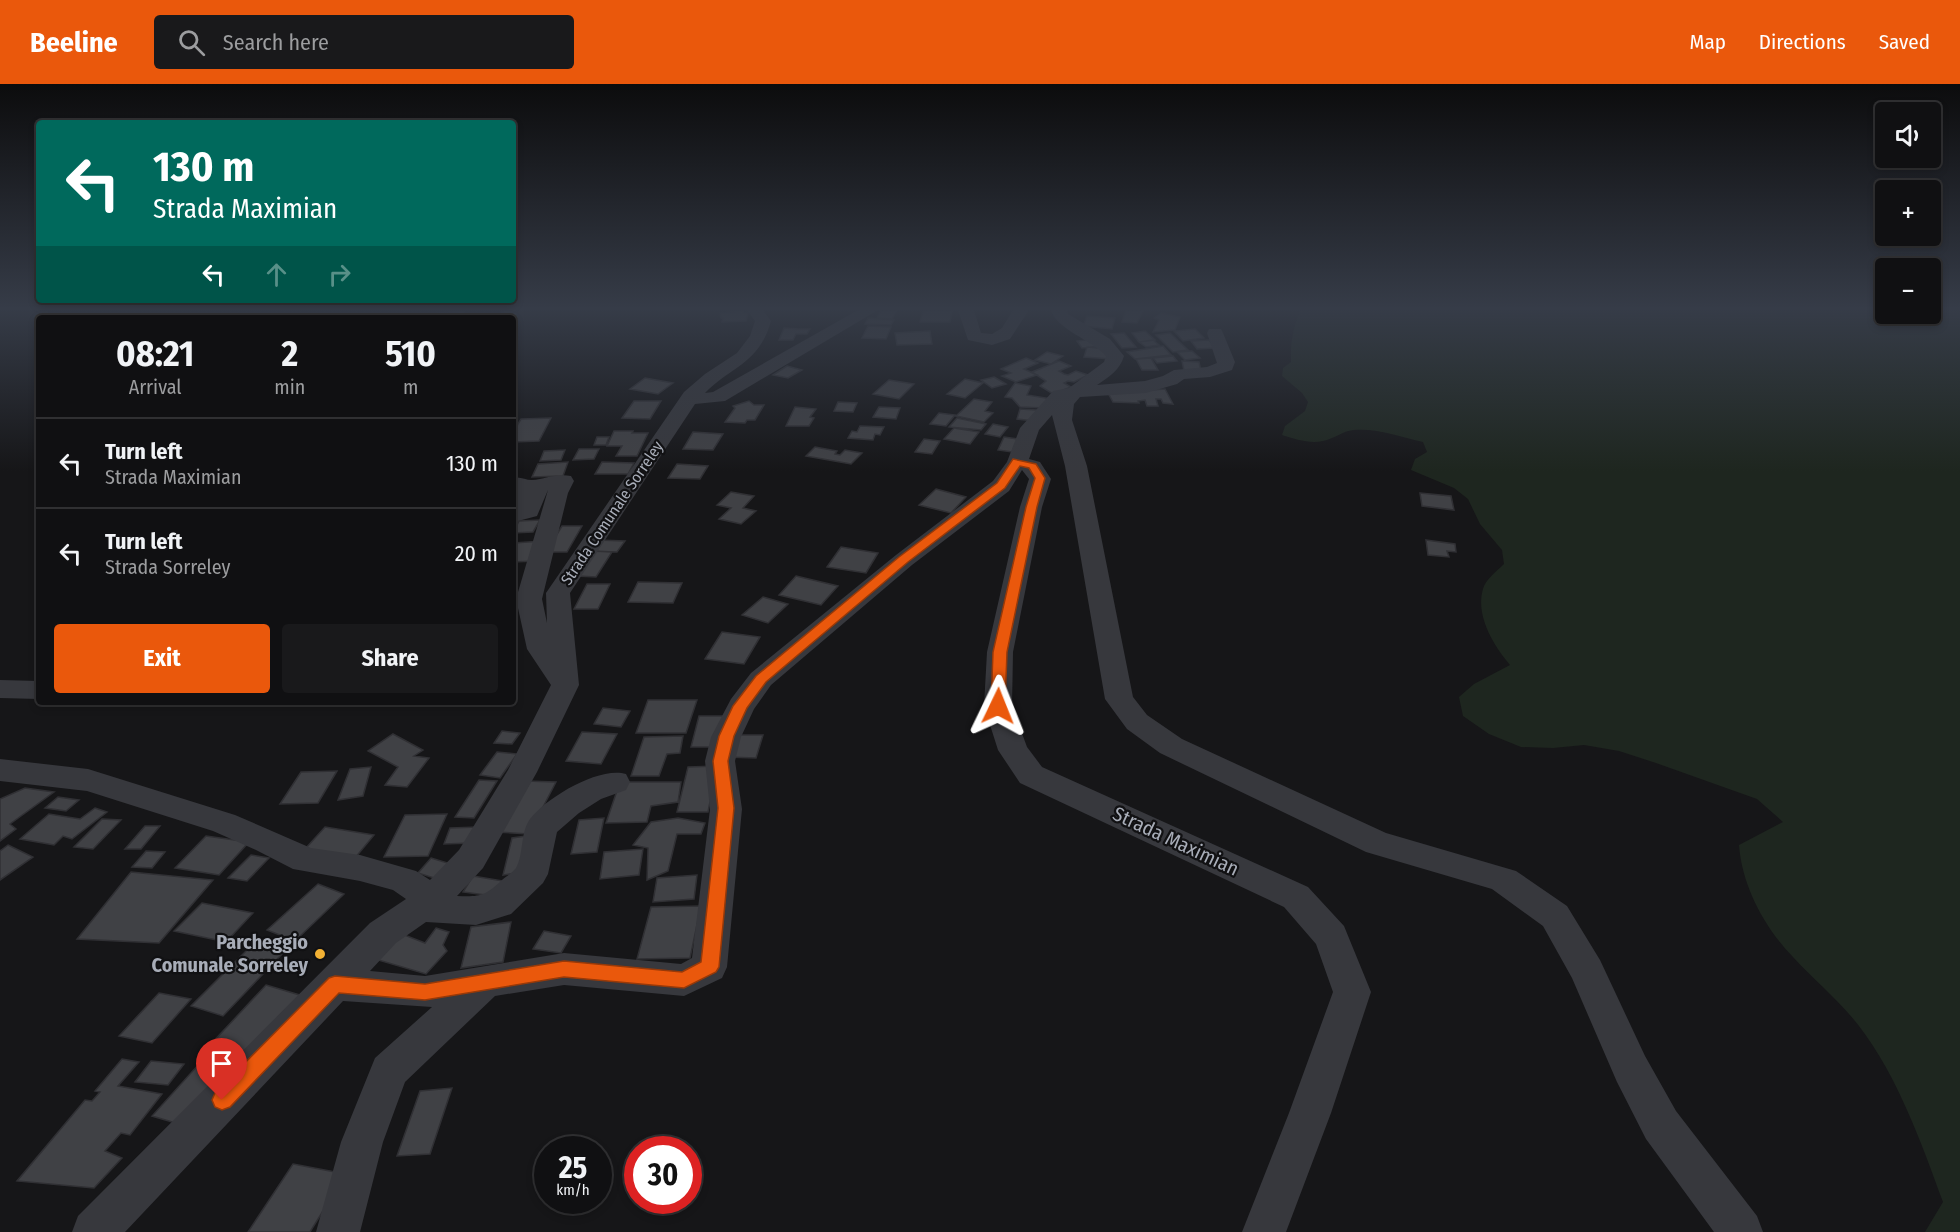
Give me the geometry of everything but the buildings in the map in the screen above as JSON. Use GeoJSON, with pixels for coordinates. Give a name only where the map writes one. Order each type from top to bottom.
{"type":"FeatureCollection","features":[{"type":"Feature","properties":{"kind":"street","name":"Strada Comunale Sorreley"},"geometry":{"type":"LineString","coordinates":[[565,685],[558,593],[696,389],[735,364]]}},
{"type":"Feature","properties":{"kind":"street"},"geometry":{"type":"LineString","coordinates":[[691,396],[698,399],[718,397],[776,364]]}},
{"type":"Feature","properties":{"kind":"street"},"geometry":{"type":"LineString","coordinates":[[1113,364],[1066,401],[1062,411],[1062,422],[1075,463],[1119,699],[1137,722],[1170,746],[1378,843],[1504,880],[1555,916],[1587,971],[1631,1069],[1661,1125],[1741,1232]]}},
{"type":"Feature","properties":{"kind":"street"},"geometry":{"type":"LineString","coordinates":[[335,984],[425,992],[564,969],[684,980],[709,967],[726,808],[720,761],[726,736],[741,706],[761,679],[904,560],[1001,486],[1017,462],[1029,428],[1060,395],[1146,387],[1184,373],[1210,372],[1221,369],[1226,364]]}},
{"type":"Feature","properties":{"kind":"street","name":"Strada Maximian"},"geometry":{"type":"LineString","coordinates":[[1017,462],[1033,466],[1040,478],[1031,507],[1000,652],[998,706],[1013,750],[1031,775],[1296,897],[1331,936],[1352,992],[1310,1113],[1264,1232]]}},
{"type":"Feature","properties":{"kind":"street"},"geometry":{"type":"LineString","coordinates":[[94,1232],[382,933],[426,904],[471,859],[522,772],[565,685],[540,650],[529,599],[557,493],[563,481],[537,485],[529,511],[518,514],[525,485],[518,483],[516,486]]}},
{"type":"Feature","properties":{"kind":"street"},"geometry":{"type":"LineString","coordinates":[[0,689],[36,690]]}},
{"type":"Feature","properties":{"kind":"street"},"geometry":{"type":"LineString","coordinates":[[0,770],[88,780],[224,823],[268,841],[305,860],[360,868],[404,880],[426,904],[476,911],[500,904],[531,874],[542,827],[583,795],[615,782]]}},
{"type":"Feature","properties":{"kind":"street"},"geometry":{"type":"LineString","coordinates":[[338,1232],[363,1142],[389,1071],[483,984]]}},
{"type":"Feature","properties":{"kind":"shaded area"},"geometry":{"type":"Polygon","coordinates":[[[1289,364],[1960,364],[1960,1232],[1925,1232],[1943,1202],[1897,1088],[1859,1026],[1782,945],[1756,905],[1745,876],[1739,845],[1783,822],[1757,799],[1656,763],[1619,751],[1584,745],[1553,748],[1521,747],[1489,734],[1463,716],[1459,697],[1474,684],[1510,665],[1492,640],[1484,620],[1481,599],[1486,582],[1504,564],[1502,550],[1480,524],[1468,499],[1454,488],[1411,470],[1415,459],[1427,452],[1423,442],[1371,430],[1350,431],[1318,442],[1302,441],[1282,435],[1285,426],[1305,411],[1308,402],[1302,393],[1282,376],[1283,368],[1289,364]]]}},
{"type":"Feature","properties":{"kind":"place","name":"Parcheggio Comunale Sorreley"},"geometry":{"type":"Point","coordinates":[320,954]}},
{"type":"Feature","properties":{"kind":"route"},"geometry":{"type":"LineString","coordinates":[[222,1100],[335,984],[425,992],[564,969],[684,980],[709,967],[726,808],[720,761],[726,736],[741,706],[761,679],[904,560],[1001,486],[1017,462],[1033,466],[1040,478],[1031,507],[1000,652],[998,706]]}}]}
